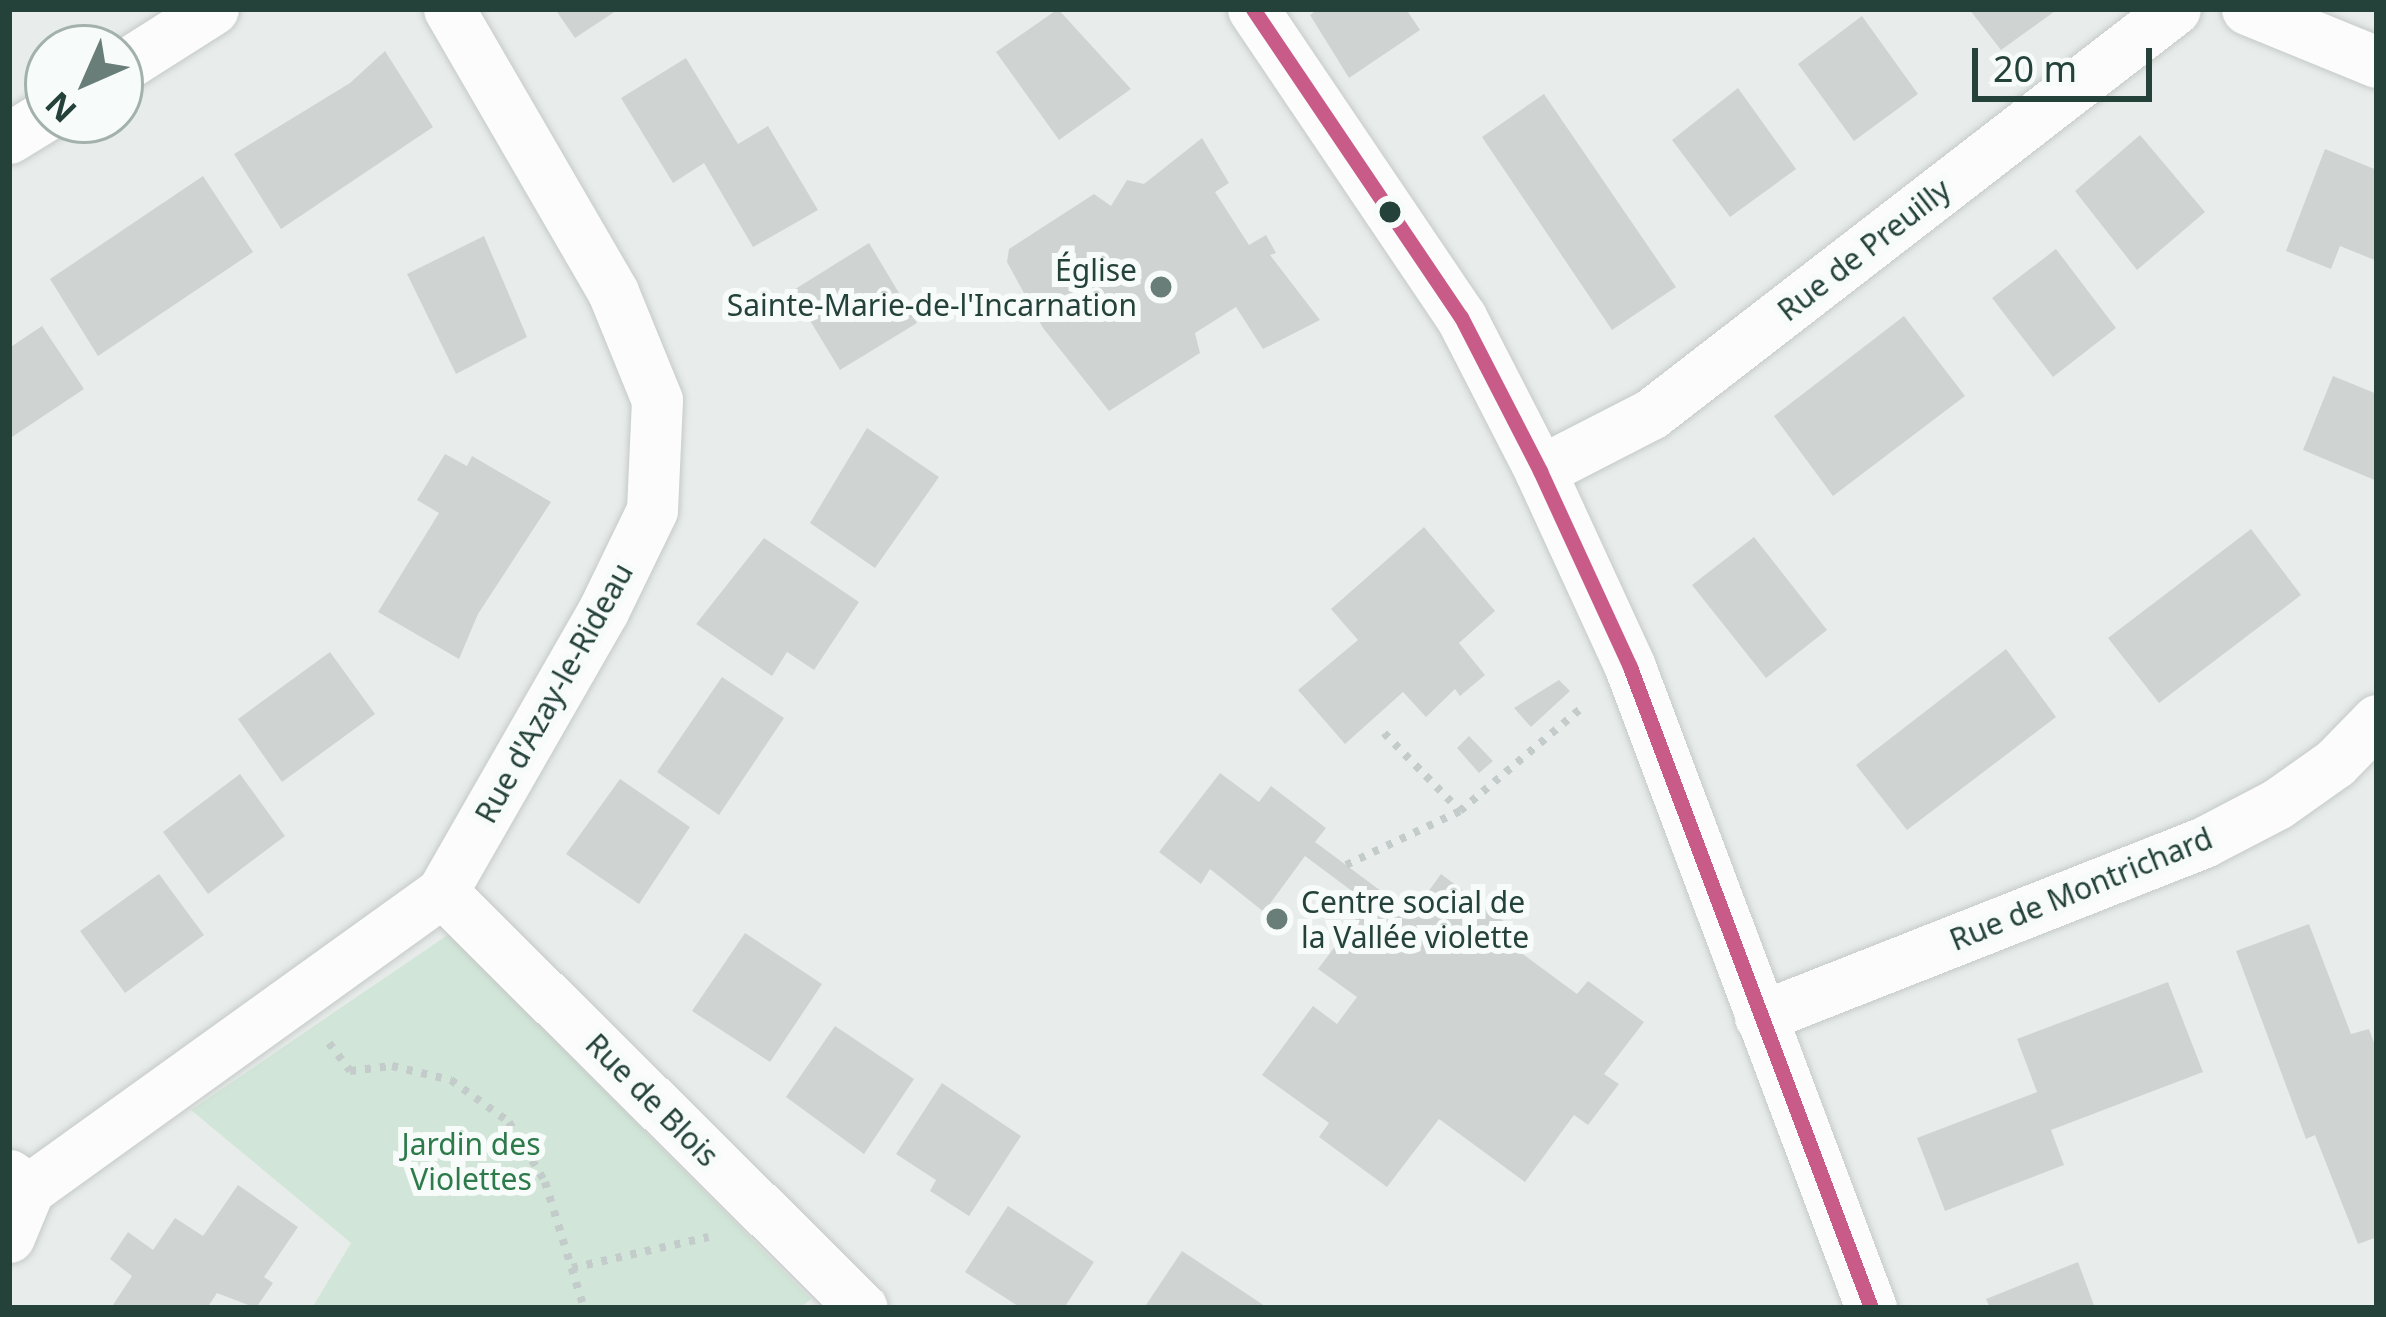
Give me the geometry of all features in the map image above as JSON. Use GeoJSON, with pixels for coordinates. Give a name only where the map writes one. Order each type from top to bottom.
{"type":"FeatureCollection","features":[{"type":"Feature","properties":{"kind":"street"},"geometry":{"type":"LineString","coordinates":[[144,53],[213,9]]}},
{"type":"Feature","properties":{"kind":"street","name":"Rue d'Azay-le-Rideau"},"geometry":{"type":"LineString","coordinates":[[19,1182],[442,892],[603,611],[652,510],[657,400],[613,292],[448,9]]}},
{"type":"Feature","properties":{"kind":"street"},"geometry":{"type":"LineString","coordinates":[[1253,9],[1461,317],[1540,471],[1630,667],[1871,1308]]}},
{"type":"Feature","properties":{"kind":"street","name":"Rue de Preuilly"},"geometry":{"type":"LineString","coordinates":[[1540,471],[1651,414],[2175,9]]}},
{"type":"Feature","properties":{"kind":"street"},"geometry":{"type":"LineString","coordinates":[[2247,9],[2377,62]]}},
{"type":"Feature","properties":{"kind":"street","name":"Rue de Montrichard"},"geometry":{"type":"LineString","coordinates":[[1760,1017],[2204,842],[2277,804],[2372,737]]}},
{"type":"Feature","properties":{"kind":"street","name":"Rue de Blois"},"geometry":{"type":"LineString","coordinates":[[442,892],[862,1308]]}},
{"type":"Feature","properties":{"kind":"street"},"geometry":{"type":"LineString","coordinates":[[9,1237],[19,1182]]}},
{"type":"Feature","properties":{"kind":"path"},"geometry":{"type":"LineString","coordinates":[[1346,865],[1460,812],[1630,667]]}},
{"type":"Feature","properties":{"kind":"path"},"geometry":{"type":"LineString","coordinates":[[1384,733],[1460,812]]}},
{"type":"Feature","properties":{"kind":"path"},"geometry":{"type":"LineString","coordinates":[[350,1071],[392,1066],[451,1080],[509,1121],[544,1182],[584,1308]]}},
{"type":"Feature","properties":{"kind":"path"},"geometry":{"type":"LineString","coordinates":[[572,1268],[775,1222]]}},
{"type":"Feature","properties":{"kind":"green space","name":"Jardin des Violettes"},"geometry":{"type":"Polygon","coordinates":[[[449,934],[811,1299],[800,1308],[312,1308],[351,1243],[191,1110],[449,934]]]}},
{"type":"Feature","properties":{"kind":"building"},"geometry":{"type":"Polygon","coordinates":[[[555,9],[619,9],[575,38],[555,9]]]}},
{"type":"Feature","properties":{"kind":"building"},"geometry":{"type":"Polygon","coordinates":[[[1058,9],[1131,89],[1059,140],[996,52],[1058,9]]]}},
{"type":"Feature","properties":{"kind":"building"},"geometry":{"type":"Polygon","coordinates":[[[1318,9],[1406,9],[1420,30],[1349,78],[1310,15],[1318,9]]]}},
{"type":"Feature","properties":{"kind":"building"},"geometry":{"type":"Polygon","coordinates":[[[1969,9],[2058,9],[2001,50],[1969,9]]]}},
{"type":"Feature","properties":{"kind":"building"},"geometry":{"type":"Polygon","coordinates":[[[1862,16],[1918,94],[1854,141],[1798,64],[1862,16]]]}},
{"type":"Feature","properties":{"kind":"building"},"geometry":{"type":"Polygon","coordinates":[[[385,51],[433,127],[281,229],[234,154],[350,83],[385,51]]]}},
{"type":"Feature","properties":{"kind":"building"},"geometry":{"type":"Polygon","coordinates":[[[686,58],[738,144],[768,126],[818,210],[753,247],[704,163],[673,183],[621,98],[686,58]]]}},
{"type":"Feature","properties":{"kind":"building"},"geometry":{"type":"Polygon","coordinates":[[[1738,88],[1796,169],[1730,217],[1672,140],[1738,88]]]}},
{"type":"Feature","properties":{"kind":"building"},"geometry":{"type":"Polygon","coordinates":[[[1544,94],[1676,287],[1612,330],[1482,137],[1544,94]]]}},
{"type":"Feature","properties":{"kind":"building"},"geometry":{"type":"Polygon","coordinates":[[[2140,135],[2205,212],[2137,270],[2075,191],[2140,135]]]}},
{"type":"Feature","properties":{"kind":"building","name":"Église Sainte-Marie-de-l'Incarnation"},"geometry":{"type":"Polygon","coordinates":[[[1202,138],[1229,183],[1215,192],[1249,245],[1266,235],[1276,253],[1270,255],[1320,320],[1263,349],[1236,307],[1195,333],[1200,353],[1109,411],[1043,328],[1007,262],[1009,249],[1094,194],[1111,206],[1127,180],[1144,184],[1202,138]]]}},
{"type":"Feature","properties":{"kind":"building"},"geometry":{"type":"Polygon","coordinates":[[[2325,149],[2377,170],[2377,261],[2340,246],[2331,269],[2286,251],[2325,149]]]}},
{"type":"Feature","properties":{"kind":"building"},"geometry":{"type":"Polygon","coordinates":[[[203,176],[253,252],[98,356],[50,279],[203,176]]]}},
{"type":"Feature","properties":{"kind":"building"},"geometry":{"type":"Polygon","coordinates":[[[484,236],[527,337],[456,374],[407,274],[484,236]]]}},
{"type":"Feature","properties":{"kind":"building"},"geometry":{"type":"Polygon","coordinates":[[[869,243],[917,323],[840,370],[792,291],[869,243]]]}},
{"type":"Feature","properties":{"kind":"building"},"geometry":{"type":"Polygon","coordinates":[[[2056,249],[2116,328],[2053,377],[1992,298],[2056,249]]]}},
{"type":"Feature","properties":{"kind":"building"},"geometry":{"type":"Polygon","coordinates":[[[1904,316],[1965,396],[1833,496],[1774,416],[1904,316]]]}},
{"type":"Feature","properties":{"kind":"building"},"geometry":{"type":"Polygon","coordinates":[[[42,326],[84,389],[9,439],[9,348],[42,326]]]}},
{"type":"Feature","properties":{"kind":"building"},"geometry":{"type":"Polygon","coordinates":[[[2333,376],[2377,394],[2377,481],[2303,450],[2333,376]]]}},
{"type":"Feature","properties":{"kind":"building"},"geometry":{"type":"Polygon","coordinates":[[[867,428],[939,477],[875,568],[810,523],[867,428]]]}},
{"type":"Feature","properties":{"kind":"building"},"geometry":{"type":"Polygon","coordinates":[[[445,454],[467,466],[472,456],[551,502],[478,614],[459,659],[378,612],[439,513],[417,500],[445,454]]]}},
{"type":"Feature","properties":{"kind":"building"},"geometry":{"type":"Polygon","coordinates":[[[1424,527],[1495,611],[1459,643],[1485,675],[1460,696],[1455,689],[1426,717],[1403,692],[1345,744],[1298,690],[1358,640],[1331,609],[1424,527]]]}},
{"type":"Feature","properties":{"kind":"building"},"geometry":{"type":"Polygon","coordinates":[[[2251,529],[2301,595],[2159,703],[2108,638],[2251,529]]]}},
{"type":"Feature","properties":{"kind":"building"},"geometry":{"type":"Polygon","coordinates":[[[1754,537],[1827,630],[1766,678],[1692,585],[1754,537]]]}},
{"type":"Feature","properties":{"kind":"building"},"geometry":{"type":"Polygon","coordinates":[[[764,538],[859,602],[814,670],[787,652],[772,676],[696,624],[764,538]]]}},
{"type":"Feature","properties":{"kind":"building"},"geometry":{"type":"Polygon","coordinates":[[[2006,649],[2056,717],[1907,830],[1856,765],[2006,649]]]}},
{"type":"Feature","properties":{"kind":"building"},"geometry":{"type":"Polygon","coordinates":[[[330,652],[375,714],[282,782],[238,719],[330,652]]]}},
{"type":"Feature","properties":{"kind":"building"},"geometry":{"type":"Polygon","coordinates":[[[722,677],[784,718],[719,815],[657,772],[722,677]]]}},
{"type":"Feature","properties":{"kind":"building"},"geometry":{"type":"Polygon","coordinates":[[[1559,680],[1570,691],[1531,727],[1514,708],[1559,680]]]}},
{"type":"Feature","properties":{"kind":"building"},"geometry":{"type":"Polygon","coordinates":[[[1469,736],[1493,761],[1479,773],[1457,748],[1469,736]]]}},
{"type":"Feature","properties":{"kind":"building"},"geometry":{"type":"Polygon","coordinates":[[[1220,773],[1259,802],[1271,786],[1326,828],[1315,842],[1412,914],[1441,874],[1521,934],[1513,947],[1577,994],[1588,981],[1644,1022],[1604,1074],[1619,1084],[1588,1125],[1574,1115],[1525,1182],[1439,1119],[1387,1187],[1319,1137],[1329,1123],[1262,1075],[1313,1006],[1337,1024],[1357,997],[1318,969],[1368,903],[1305,856],[1264,912],[1210,869],[1201,884],[1159,852],[1220,773]]]}},
{"type":"Feature","properties":{"kind":"building"},"geometry":{"type":"Polygon","coordinates":[[[240,774],[285,836],[208,894],[163,832],[240,774]]]}},
{"type":"Feature","properties":{"kind":"building"},"geometry":{"type":"Polygon","coordinates":[[[620,779],[690,827],[639,904],[566,854],[620,779]]]}},
{"type":"Feature","properties":{"kind":"building"},"geometry":{"type":"Polygon","coordinates":[[[159,874],[204,935],[125,993],[80,931],[159,874]]]}},
{"type":"Feature","properties":{"kind":"building"},"geometry":{"type":"Polygon","coordinates":[[[2309,924],[2351,1034],[2369,1029],[2377,1051],[2377,1237],[2358,1244],[2315,1135],[2306,1139],[2236,951],[2309,924]]]}},
{"type":"Feature","properties":{"kind":"building"},"geometry":{"type":"Polygon","coordinates":[[[745,933],[822,984],[770,1062],[692,1011],[745,933]]]}},
{"type":"Feature","properties":{"kind":"building"},"geometry":{"type":"Polygon","coordinates":[[[2168,982],[2203,1072],[2051,1130],[2064,1165],[1945,1211],[1917,1138],[2037,1092],[2017,1039],[2168,982]]]}},
{"type":"Feature","properties":{"kind":"building"},"geometry":{"type":"Polygon","coordinates":[[[835,1026],[914,1079],[864,1154],[786,1097],[835,1026]]]}},
{"type":"Feature","properties":{"kind":"building"},"geometry":{"type":"Polygon","coordinates":[[[942,1083],[1021,1136],[969,1216],[930,1191],[936,1180],[896,1154],[942,1083]]]}},
{"type":"Feature","properties":{"kind":"building"},"geometry":{"type":"Polygon","coordinates":[[[238,1185],[298,1227],[264,1277],[273,1283],[256,1308],[217,1293],[207,1308],[111,1308],[132,1276],[110,1259],[128,1232],[153,1250],[175,1218],[203,1236],[238,1185]]]}},
{"type":"Feature","properties":{"kind":"building"},"geometry":{"type":"Polygon","coordinates":[[[1008,1206],[1094,1262],[1064,1308],[1021,1308],[965,1272],[1008,1206]]]}},
{"type":"Feature","properties":{"kind":"building"},"geometry":{"type":"Polygon","coordinates":[[[1182,1251],[1268,1308],[1144,1308],[1182,1251]]]}},
{"type":"Feature","properties":{"kind":"building"},"geometry":{"type":"Polygon","coordinates":[[[2078,1262],[2095,1308],[1990,1308],[1986,1299],[2078,1262]]]}},
{"type":"Feature","properties":{"kind":"transit line"},"geometry":{"type":"LineString","coordinates":[[1253,9],[1461,317],[1540,471],[1630,667],[1871,1308]]}},
{"type":"Feature","properties":{"kind":"place","name":"Église Sainte-Marie-de-l'Incarnation"},"geometry":{"type":"Point","coordinates":[1161,287]}},
{"type":"Feature","properties":{"kind":"place","name":"Centre social de la Vallée violette"},"geometry":{"type":"Point","coordinates":[1277,919]}}]}
